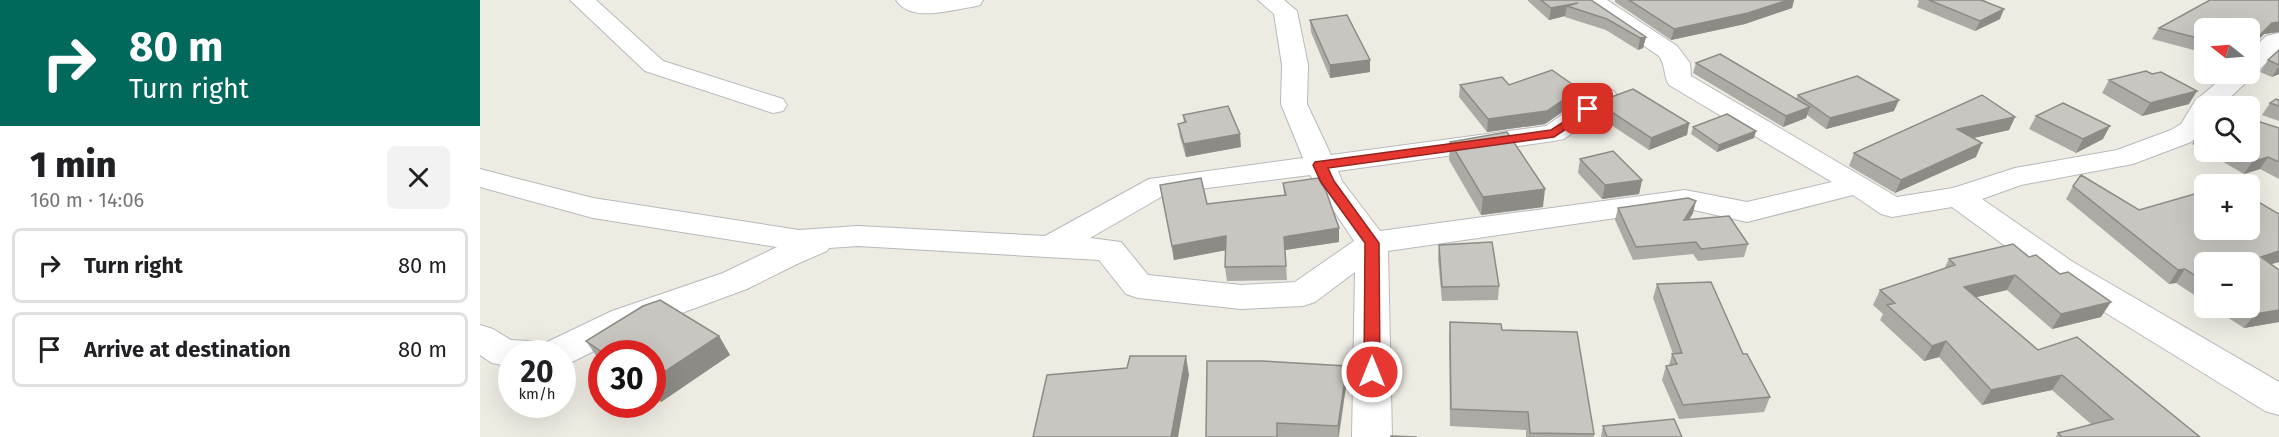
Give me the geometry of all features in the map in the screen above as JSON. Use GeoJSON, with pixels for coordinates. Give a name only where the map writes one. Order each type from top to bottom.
{"type":"FeatureCollection","features":[{"type":"Feature","properties":{"kind":"street"},"geometry":{"type":"LineString","coordinates":[[581,0],[601,15],[654,66],[773,105]]}},
{"type":"Feature","properties":{"kind":"street"},"geometry":{"type":"LineString","coordinates":[[907,0],[922,7],[972,0]]}},
{"type":"Feature","properties":{"kind":"street"},"geometry":{"type":"LineString","coordinates":[[1269,0],[1285,11],[1295,65],[1294,104],[1328,182],[1372,243],[1372,437]]}},
{"type":"Feature","properties":{"kind":"street"},"geometry":{"type":"LineString","coordinates":[[1592,0],[1668,51],[1677,63],[1678,79],[1892,207],[1958,197],[2015,177],[2123,158],[2181,136],[2194,127]]}},
{"type":"Feature","properties":{"kind":"street"},"geometry":{"type":"LineString","coordinates":[[2260,56],[2275,41],[2279,40]]}},
{"type":"Feature","properties":{"kind":"street"},"geometry":{"type":"LineString","coordinates":[[2221,96],[2232,84]]}},
{"type":"Feature","properties":{"kind":"street"},"geometry":{"type":"LineString","coordinates":[[1052,246],[1160,184],[1554,133],[1605,97]]}},
{"type":"Feature","properties":{"kind":"street"},"geometry":{"type":"LineString","coordinates":[[480,178],[593,208],[799,240],[858,236],[1109,250],[1137,286],[1241,297],[1303,294],[1372,243],[1685,199],[1746,212],[1858,185]]}},
{"type":"Feature","properties":{"kind":"street"},"geometry":{"type":"LineString","coordinates":[[1958,197],[2061,270],[2279,400]]}},
{"type":"Feature","properties":{"kind":"street"},"geometry":{"type":"LineString","coordinates":[[576,344],[625,320],[735,281],[785,256],[831,238]]}},
{"type":"Feature","properties":{"kind":"street"},"geometry":{"type":"LineString","coordinates":[[480,338],[498,349]]}},
{"type":"Feature","properties":{"kind":"building"},"geometry":{"type":"Polygon","coordinates":[[[1541,0],[1591,0],[1646,37],[1640,38],[1607,19],[1567,6],[1578,3],[1551,8],[1541,0]]]}},
{"type":"Feature","properties":{"kind":"building"},"geometry":{"type":"Polygon","coordinates":[[[1629,0],[1788,0],[1748,13],[1674,29],[1629,0]]]}},
{"type":"Feature","properties":{"kind":"building"},"geometry":{"type":"Polygon","coordinates":[[[1929,0],[1981,0],[2004,9],[1980,21],[1929,0]]]}},
{"type":"Feature","properties":{"kind":"building"},"geometry":{"type":"Polygon","coordinates":[[[2210,0],[2279,0],[2279,22],[2272,23],[2260,35],[2260,18],[2194,18],[2194,37],[2159,28],[2210,0]]]}},
{"type":"Feature","properties":{"kind":"building"},"geometry":{"type":"Polygon","coordinates":[[[1347,15],[1370,60],[1330,65],[1310,20],[1347,15]]]}},
{"type":"Feature","properties":{"kind":"building"},"geometry":{"type":"Polygon","coordinates":[[[2279,50],[2279,65],[2268,60],[2279,50]]]}},
{"type":"Feature","properties":{"kind":"building"},"geometry":{"type":"Polygon","coordinates":[[[1720,54],[1810,107],[1786,116],[1696,63],[1720,54]]]}},
{"type":"Feature","properties":{"kind":"building"},"geometry":{"type":"Polygon","coordinates":[[[1552,70],[1579,89],[1547,111],[1488,119],[1460,85],[1502,77],[1509,85],[1552,70]]]}},
{"type":"Feature","properties":{"kind":"building"},"geometry":{"type":"Polygon","coordinates":[[[2146,71],[2152,74],[2161,72],[2197,91],[2150,103],[2109,80],[2146,71]]]}},
{"type":"Feature","properties":{"kind":"building"},"geometry":{"type":"Polygon","coordinates":[[[1857,76],[1899,100],[1830,118],[1798,95],[1857,76]]]}},
{"type":"Feature","properties":{"kind":"building"},"geometry":{"type":"Polygon","coordinates":[[[1633,89],[1689,123],[1651,138],[1601,105],[1614,96],[1633,89]]]}},
{"type":"Feature","properties":{"kind":"building"},"geometry":{"type":"Polygon","coordinates":[[[1982,95],[2015,117],[1957,129],[1982,143],[1901,180],[1854,153],[1982,95]]]}},
{"type":"Feature","properties":{"kind":"building"},"geometry":{"type":"Polygon","coordinates":[[[2276,99],[2279,100],[2279,106],[2270,103],[2276,99]]]}},
{"type":"Feature","properties":{"kind":"building"},"geometry":{"type":"Polygon","coordinates":[[[2063,103],[2110,126],[2083,139],[2036,116],[2063,103]]]}},
{"type":"Feature","properties":{"kind":"building"},"geometry":{"type":"Polygon","coordinates":[[[1228,106],[1240,134],[1184,144],[1178,124],[1186,122],[1183,115],[1228,106]]]}},
{"type":"Feature","properties":{"kind":"building"},"geometry":{"type":"Polygon","coordinates":[[[1727,114],[1756,131],[1719,145],[1693,127],[1727,114]]]}},
{"type":"Feature","properties":{"kind":"building"},"geometry":{"type":"Polygon","coordinates":[[[2260,122],[2279,128],[2279,162],[2268,157],[2260,160],[2260,122]]]}},
{"type":"Feature","properties":{"kind":"building"},"geometry":{"type":"Polygon","coordinates":[[[1507,132],[1545,189],[1483,197],[1450,142],[1507,132]]]}},
{"type":"Feature","properties":{"kind":"building"},"geometry":{"type":"Polygon","coordinates":[[[1613,151],[1642,180],[1605,185],[1580,159],[1613,151]]]}},
{"type":"Feature","properties":{"kind":"building"},"geometry":{"type":"Polygon","coordinates":[[[2081,175],[2139,210],[2194,194],[2194,240],[2260,240],[2260,203],[2279,214],[2279,251],[2261,257],[2279,270],[2279,310],[2260,313],[2260,252],[2194,252],[2194,275],[2185,269],[2178,270],[2073,186],[2081,175]]]}},
{"type":"Feature","properties":{"kind":"building"},"geometry":{"type":"Polygon","coordinates":[[[1201,178],[1207,204],[1286,195],[1283,183],[1318,178],[1326,191],[1339,228],[1284,237],[1286,266],[1225,267],[1226,236],[1172,246],[1160,185],[1201,178]]]}},
{"type":"Feature","properties":{"kind":"building"},"geometry":{"type":"Polygon","coordinates":[[[1688,198],[1696,201],[1684,220],[1729,216],[1748,244],[1701,249],[1696,242],[1636,247],[1618,208],[1688,198]]]}},
{"type":"Feature","properties":{"kind":"building"},"geometry":{"type":"Polygon","coordinates":[[[1492,242],[1499,286],[1442,287],[1439,245],[1492,242]]]}},
{"type":"Feature","properties":{"kind":"building"},"geometry":{"type":"Polygon","coordinates":[[[2013,244],[2029,257],[2036,255],[2060,274],[2068,272],[2111,302],[2061,314],[2015,275],[1964,287],[2038,350],[2077,337],[2200,437],[2062,437],[2058,433],[2113,419],[2062,375],[1991,390],[1946,341],[1932,346],[1887,305],[1895,303],[1880,290],[1955,265],[1949,259],[2013,244]]]}},
{"type":"Feature","properties":{"kind":"building"},"geometry":{"type":"Polygon","coordinates":[[[1711,282],[1743,354],[1747,354],[1770,397],[1683,405],[1666,366],[1677,364],[1672,354],[1682,353],[1657,284],[1711,282]]]}},
{"type":"Feature","properties":{"kind":"building"},"geometry":{"type":"Polygon","coordinates":[[[660,300],[719,336],[666,371],[666,340],[586,341],[643,306],[660,300]]]}},
{"type":"Feature","properties":{"kind":"building"},"geometry":{"type":"Polygon","coordinates":[[[1450,322],[1501,324],[1502,330],[1577,332],[1594,434],[1530,433],[1528,412],[1451,409],[1450,322]]]}},
{"type":"Feature","properties":{"kind":"building"},"geometry":{"type":"Polygon","coordinates":[[[1130,356],[1186,356],[1171,437],[1033,437],[1047,375],[1127,368],[1130,356]]]}},
{"type":"Feature","properties":{"kind":"building"},"geometry":{"type":"Polygon","coordinates":[[[1207,361],[1262,361],[1347,366],[1338,426],[1277,423],[1277,437],[1206,437],[1207,361]]]}},
{"type":"Feature","properties":{"kind":"building"},"geometry":{"type":"Polygon","coordinates":[[[1674,419],[1682,437],[1607,437],[1603,426],[1674,419]]]}},
{"type":"Feature","properties":{"kind":"route"},"geometry":{"type":"LineString","coordinates":[[1372,372],[1372,243],[1328,182],[1320,165],[1554,133],[1588,109]]}}]}
